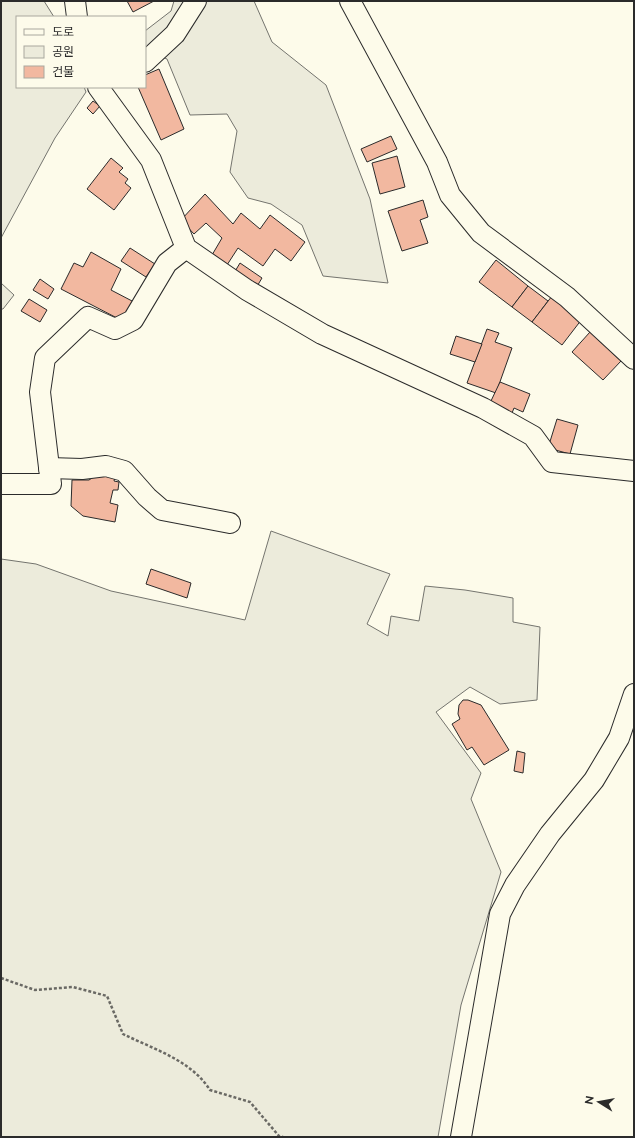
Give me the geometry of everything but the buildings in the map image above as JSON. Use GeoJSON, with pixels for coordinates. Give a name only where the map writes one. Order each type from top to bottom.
{"type":"FeatureCollection","features":[{"type":"Feature","properties":{"kind":"street"},"geometry":{"type":"LineString","coordinates":[[75,1],[77,16]]}},
{"type":"Feature","properties":{"kind":"street"},"geometry":{"type":"LineString","coordinates":[[146,61],[175,34],[196,1]]}},
{"type":"Feature","properties":{"kind":"street"},"geometry":{"type":"LineString","coordinates":[[350,1],[437,162],[450,195],[481,232],[567,297],[634,358]]}},
{"type":"Feature","properties":{"kind":"street"},"geometry":{"type":"LineString","coordinates":[[100,88],[151,160],[186,248],[247,290],[322,334],[483,408],[533,436],[552,462],[634,471]]}},
{"type":"Feature","properties":{"kind":"street"},"geometry":{"type":"LineString","coordinates":[[50,476],[40,392],[45,358],[88,317],[115,329],[132,320],[167,263],[186,248]]}},
{"type":"Feature","properties":{"kind":"street"},"geometry":{"type":"LineString","coordinates":[[1,484],[106,466],[124,471],[147,498],[162,510],[230,523]]}},
{"type":"Feature","properties":{"kind":"street"},"geometry":{"type":"LineString","coordinates":[[461,1137],[500,914],[515,885],[550,834],[594,780],[619,738],[634,694]]}},
{"type":"Feature","properties":{"kind":"path"},"geometry":{"type":"LineString","coordinates":[[1,978],[35,990],[73,987],[107,996],[123,1034],[182,1061],[203,1080],[210,1090],[250,1102],[279,1136],[283,1137]]}},
{"type":"Feature","properties":{"kind":"green space"},"geometry":{"type":"Polygon","coordinates":[[[1,1],[44,1],[53,16],[16,16],[16,88],[84,88],[86,92],[55,138],[1,238],[1,1]]]}},
{"type":"Feature","properties":{"kind":"green space"},"geometry":{"type":"Polygon","coordinates":[[[174,1],[254,1],[272,42],[326,85],[370,199],[388,283],[323,276],[302,225],[271,204],[248,198],[230,172],[237,131],[227,114],[190,115],[167,59],[146,50],[146,30],[171,11],[174,1]]]}},
{"type":"Feature","properties":{"kind":"green space"},"geometry":{"type":"Polygon","coordinates":[[[1,283],[14,295],[3,309],[1,309],[1,283]]]}},
{"type":"Feature","properties":{"kind":"green space"},"geometry":{"type":"Polygon","coordinates":[[[271,531],[390,574],[367,624],[388,636],[391,616],[419,621],[425,586],[465,590],[513,598],[513,622],[540,627],[537,700],[500,704],[470,687],[436,712],[481,773],[471,799],[501,872],[461,1005],[438,1137],[1,1137],[1,559],[36,564],[111,591],[245,620],[271,531]]]}}]}
